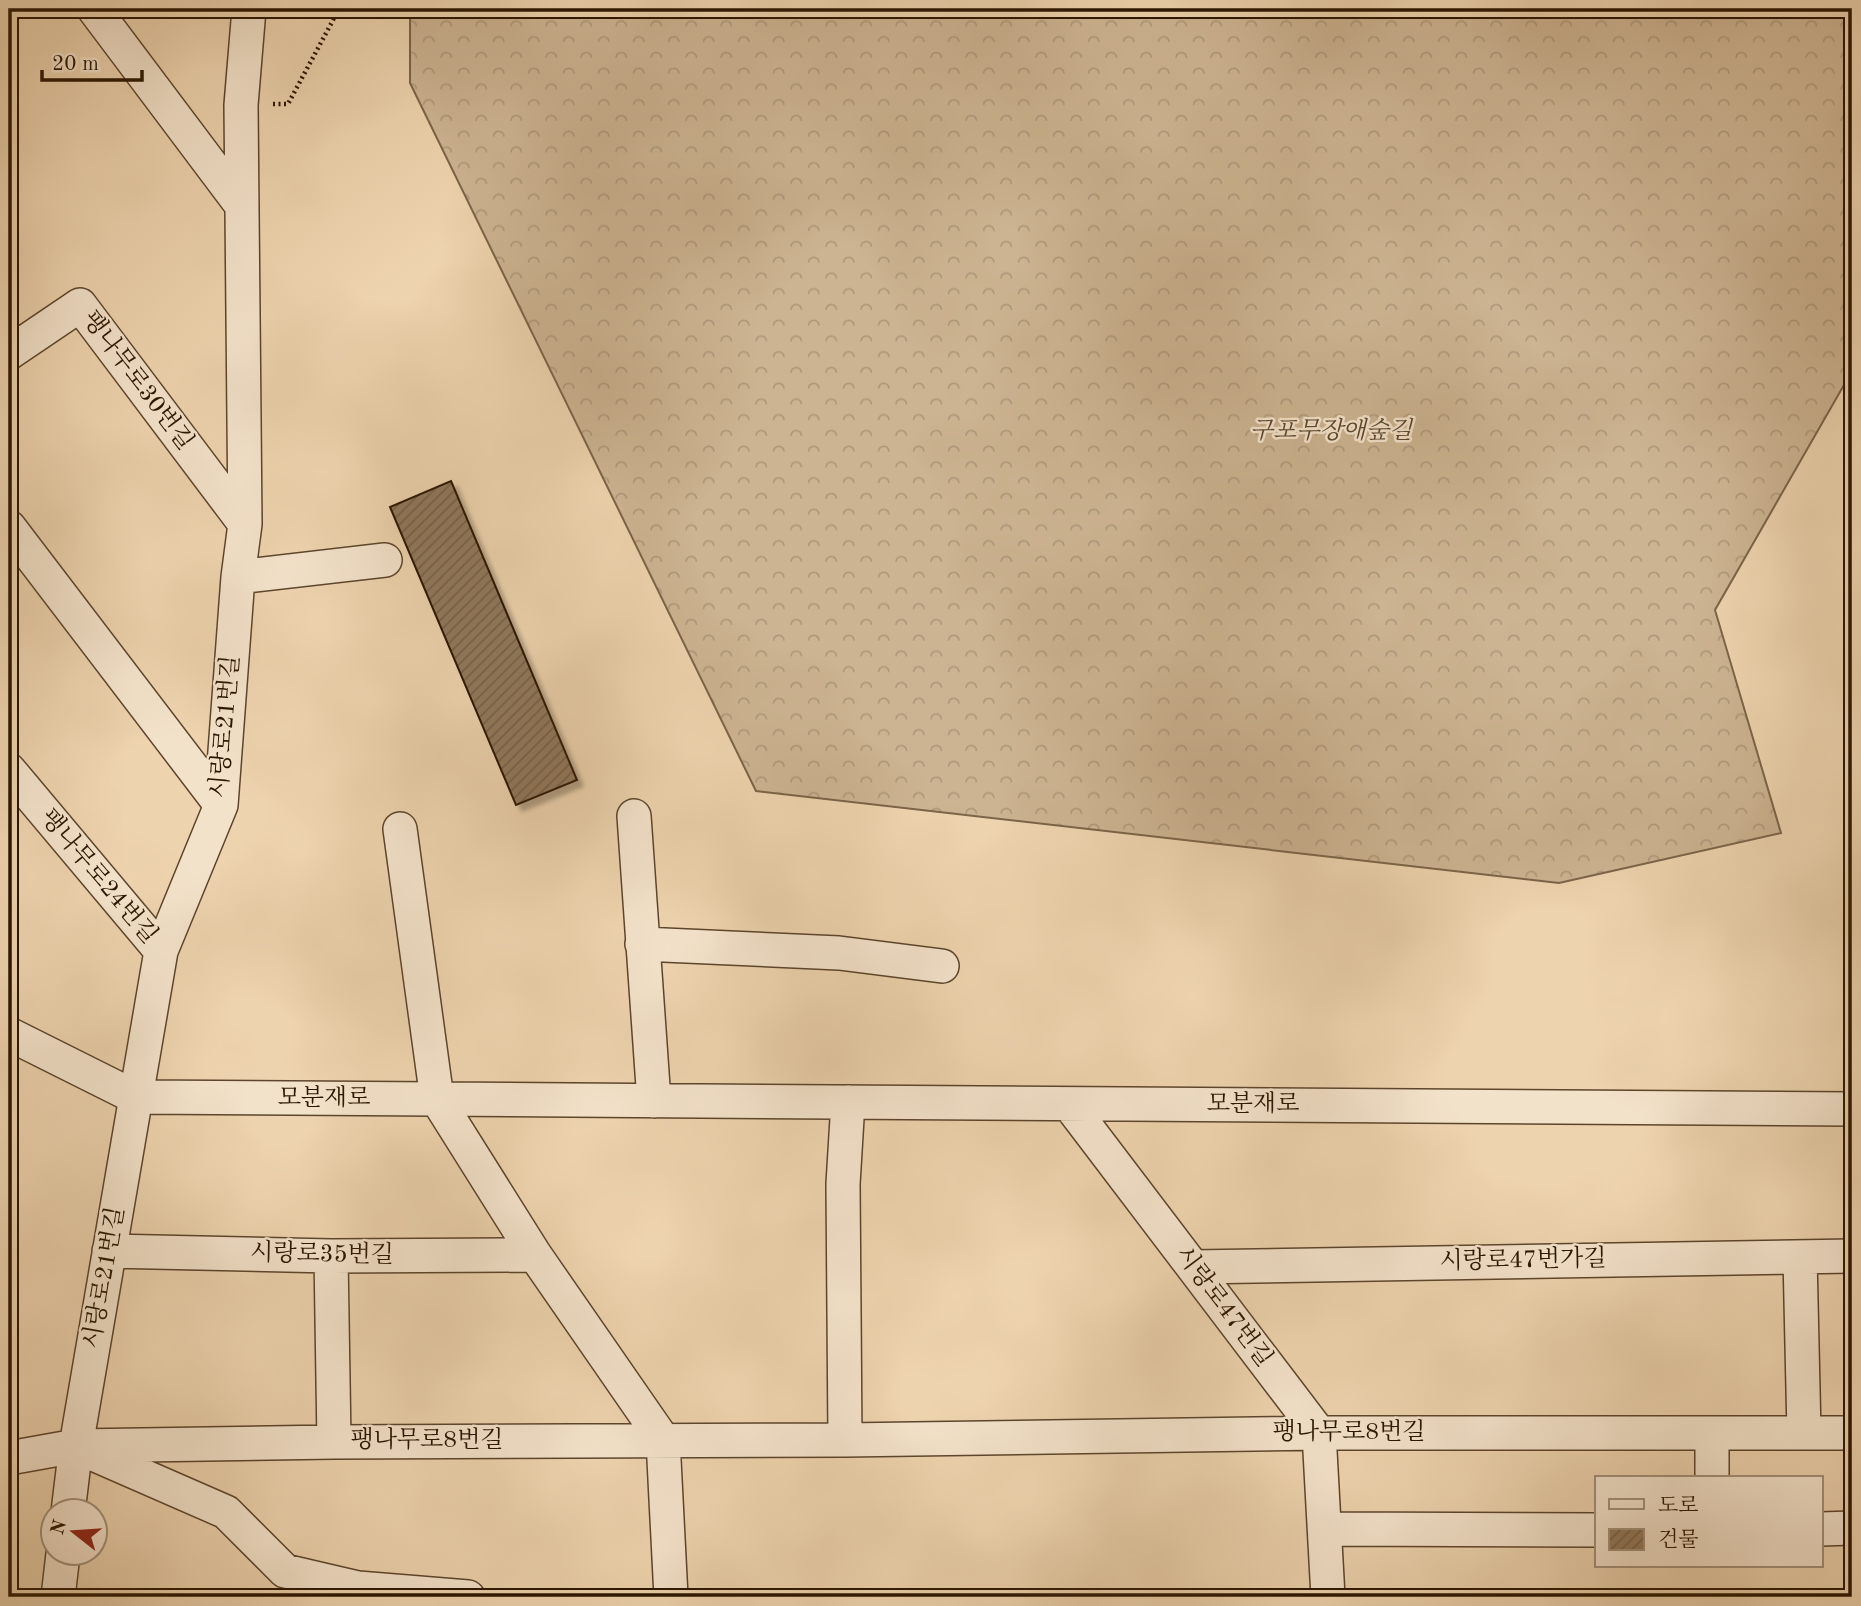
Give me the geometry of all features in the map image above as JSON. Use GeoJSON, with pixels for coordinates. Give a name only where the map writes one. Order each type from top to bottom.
{"type":"FeatureCollection","features":[{"type":"Feature","properties":{"kind":"street"},"geometry":{"type":"LineString","coordinates":[[94,9],[243,206]]}},
{"type":"Feature","properties":{"kind":"street","name":"시랑로21번길"},"geometry":{"type":"LineString","coordinates":[[70,1498],[76,1446],[161,951],[221,804],[238,577],[245,524],[241,105],[248,9]]}},
{"type":"Feature","properties":{"kind":"street","name":"팽나무로30번길"},"geometry":{"type":"LineString","coordinates":[[9,353],[80,305],[245,524]]}},
{"type":"Feature","properties":{"kind":"street"},"geometry":{"type":"LineString","coordinates":[[9,527],[221,804]]}},
{"type":"Feature","properties":{"kind":"street"},"geometry":{"type":"LineString","coordinates":[[238,577],[385,560]]}},
{"type":"Feature","properties":{"kind":"street","name":"팽나무로24번길"},"geometry":{"type":"LineString","coordinates":[[9,770],[161,951]]}},
{"type":"Feature","properties":{"kind":"street"},"geometry":{"type":"LineString","coordinates":[[634,816],[654,1101]]}},
{"type":"Feature","properties":{"kind":"street"},"geometry":{"type":"LineString","coordinates":[[400,829],[437,1099],[535,1255],[663,1440],[671,1597]]}},
{"type":"Feature","properties":{"kind":"street"},"geometry":{"type":"LineString","coordinates":[[642,944],[839,953],[942,966]]}},
{"type":"Feature","properties":{"kind":"street","name":"모분재로"},"geometry":{"type":"LineString","coordinates":[[9,1034],[135,1097],[1852,1109]]}},
{"type":"Feature","properties":{"kind":"street"},"geometry":{"type":"LineString","coordinates":[[845,1440],[843,1184],[848,1102]]}},
{"type":"Feature","properties":{"kind":"street","name":"시랑로47번길"},"geometry":{"type":"LineString","coordinates":[[1069,1104],[1320,1433]]}},
{"type":"Feature","properties":{"kind":"street","name":"시랑로35번길"},"geometry":{"type":"LineString","coordinates":[[109,1251],[331,1256],[535,1255]]}},
{"type":"Feature","properties":{"kind":"street"},"geometry":{"type":"LineString","coordinates":[[331,1256],[334,1442]]}},
{"type":"Feature","properties":{"kind":"street","name":"시랑로47번가길"},"geometry":{"type":"LineString","coordinates":[[1193,1266],[1852,1256]]}},
{"type":"Feature","properties":{"kind":"street"},"geometry":{"type":"LineString","coordinates":[[1800,1257],[1804,1433]]}},
{"type":"Feature","properties":{"kind":"street"},"geometry":{"type":"LineString","coordinates":[[1320,1433],[1328,1597]]}},
{"type":"Feature","properties":{"kind":"street","name":"팽나무로8번길"},"geometry":{"type":"LineString","coordinates":[[9,1458],[76,1446],[334,1442],[845,1440],[1320,1433],[1852,1433]]}},
{"type":"Feature","properties":{"kind":"street"},"geometry":{"type":"LineString","coordinates":[[1712,1433],[1712,1476]]}},
{"type":"Feature","properties":{"kind":"street"},"geometry":{"type":"LineString","coordinates":[[76,1446],[226,1512],[285,1572],[358,1592],[468,1597]]}},
{"type":"Feature","properties":{"kind":"street"},"geometry":{"type":"LineString","coordinates":[[1822,1529],[1852,1528]]}},
{"type":"Feature","properties":{"kind":"street"},"geometry":{"type":"LineString","coordinates":[[1325,1530],[1595,1530]]}},
{"type":"Feature","properties":{"kind":"street"},"geometry":{"type":"LineString","coordinates":[[58,1597],[61,1568]]}},
{"type":"Feature","properties":{"kind":"path"},"geometry":{"type":"LineString","coordinates":[[241,105],[288,104],[339,9]]}},
{"type":"Feature","properties":{"kind":"green space","name":"구포무장애숲길"},"geometry":{"type":"Polygon","coordinates":[[[410,9],[1852,9],[1852,371],[1715,610],[1781,833],[1559,883],[756,791],[410,83],[410,9]]]}},
{"type":"Feature","properties":{"kind":"building"},"geometry":{"type":"Polygon","coordinates":[[[451,481],[577,780],[516,805],[390,507],[451,481]]]}}]}
